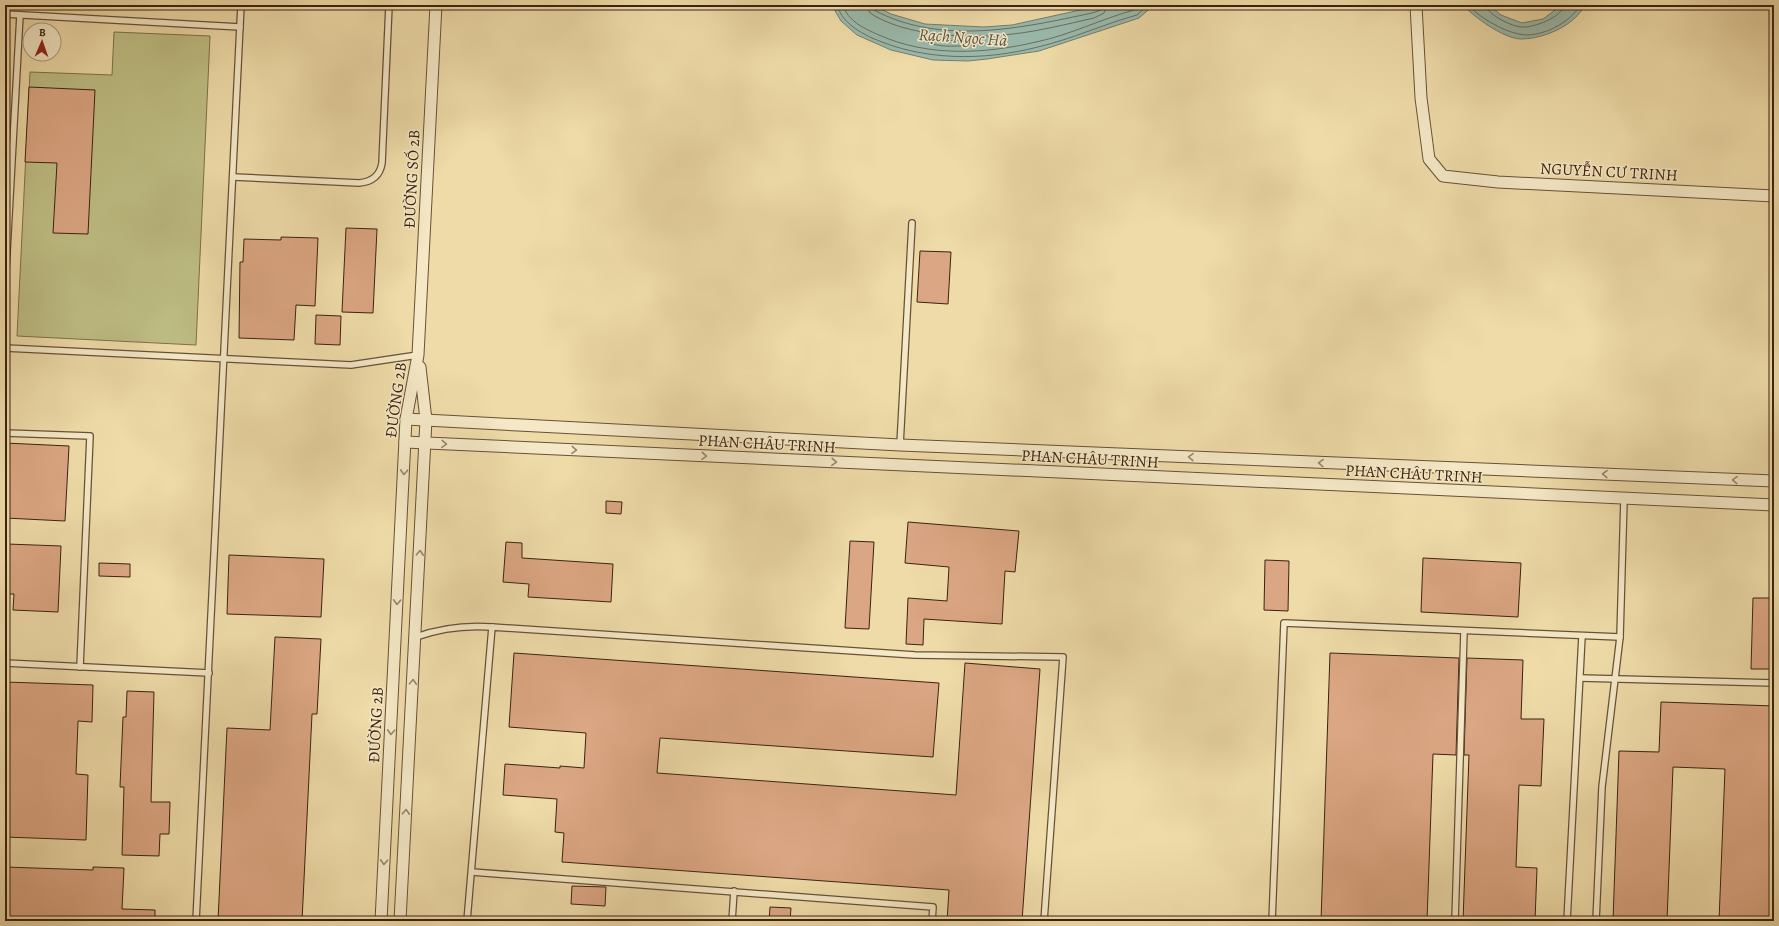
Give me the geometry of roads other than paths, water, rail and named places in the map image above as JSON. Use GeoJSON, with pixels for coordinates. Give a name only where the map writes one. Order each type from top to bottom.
{"type":"FeatureCollection","features":[{"type":"Feature","properties":{"kind":"street","name":"ĐƯỜNG SỐ 2B"},"geometry":{"type":"LineString","coordinates":[[418,355],[436,5]]}},
{"type":"Feature","properties":{"kind":"street","name":"NGUYỄN CƯ TRINH"},"geometry":{"type":"LineString","coordinates":[[1416,5],[1421,98],[1429,159],[1443,176],[1484,181],[1774,196]]}},
{"type":"Feature","properties":{"kind":"street","name":"ĐƯỜNG 2B"},"geometry":{"type":"LineString","coordinates":[[381,921],[406,419],[418,355]]}},
{"type":"Feature","properties":{"kind":"street","name":"ĐƯỜNG 2B"},"geometry":{"type":"LineString","coordinates":[[400,921],[416,637],[426,420],[418,355]]}},
{"type":"Feature","properties":{"kind":"street","name":"PHAN CHÂU TRINH"},"geometry":{"type":"LineString","coordinates":[[406,419],[900,445],[1774,481]]}},
{"type":"Feature","properties":{"kind":"street","name":"PHAN CHÂU TRINH"},"geometry":{"type":"LineString","coordinates":[[405,442],[1774,505]]}},
{"type":"Feature","properties":{"kind":"lane"},"geometry":{"type":"LineString","coordinates":[[196,921],[241,5]]}},
{"type":"Feature","properties":{"kind":"lane"},"geometry":{"type":"LineString","coordinates":[[233,177],[359,183],[369,182],[376,176],[382,163],[389,5]]}},
{"type":"Feature","properties":{"kind":"lane"},"geometry":{"type":"LineString","coordinates":[[5,14],[240,27]]}},
{"type":"Feature","properties":{"kind":"lane"},"geometry":{"type":"LineString","coordinates":[[5,288],[20,15]]}},
{"type":"Feature","properties":{"kind":"lane"},"geometry":{"type":"LineString","coordinates":[[900,445],[912,223]]}},
{"type":"Feature","properties":{"kind":"lane"},"geometry":{"type":"LineString","coordinates":[[5,348],[351,365],[418,355]]}},
{"type":"Feature","properties":{"kind":"lane"},"geometry":{"type":"LineString","coordinates":[[5,432],[90,436],[80,667]]}},
{"type":"Feature","properties":{"kind":"lane"},"geometry":{"type":"LineString","coordinates":[[1596,921],[1602,787],[1620,637],[1624,499]]}},
{"type":"Feature","properties":{"kind":"lane"},"geometry":{"type":"LineString","coordinates":[[1272,921],[1284,623],[1620,637]]}},
{"type":"Feature","properties":{"kind":"lane"},"geometry":{"type":"LineString","coordinates":[[416,637],[430,632],[461,626],[915,655],[1063,657],[1044,921]]}},
{"type":"Feature","properties":{"kind":"lane"},"geometry":{"type":"LineString","coordinates":[[467,921],[492,627]]}},
{"type":"Feature","properties":{"kind":"lane"},"geometry":{"type":"LineString","coordinates":[[1455,921],[1464,631]]}},
{"type":"Feature","properties":{"kind":"lane"},"geometry":{"type":"LineString","coordinates":[[1567,921],[1582,636]]}},
{"type":"Feature","properties":{"kind":"lane"},"geometry":{"type":"LineString","coordinates":[[5,663],[208,673]]}},
{"type":"Feature","properties":{"kind":"lane"},"geometry":{"type":"LineString","coordinates":[[1580,678],[1774,683]]}},
{"type":"Feature","properties":{"kind":"lane"},"geometry":{"type":"LineString","coordinates":[[472,872],[933,906],[932,921]]}},
{"type":"Feature","properties":{"kind":"lane"},"geometry":{"type":"LineString","coordinates":[[732,921],[734,891]]}},
{"type":"Feature","properties":{"kind":"water","name":"Rạch Ngọc Hà"},"geometry":{"type":"Polygon","coordinates":[[[834,5],[873,5],[891,14],[925,24],[984,27],[1012,25],[1103,5],[1154,5],[1139,18],[1039,51],[968,61],[933,60],[891,50],[857,35],[841,21],[834,9],[834,5]]]}},
{"type":"Feature","properties":{"kind":"water"},"geometry":{"type":"Polygon","coordinates":[[[1463,5],[1489,5],[1501,15],[1522,23],[1543,19],[1562,5],[1585,5],[1574,18],[1561,28],[1541,36],[1520,39],[1513,38],[1497,31],[1474,15],[1463,5]]]}}]}
